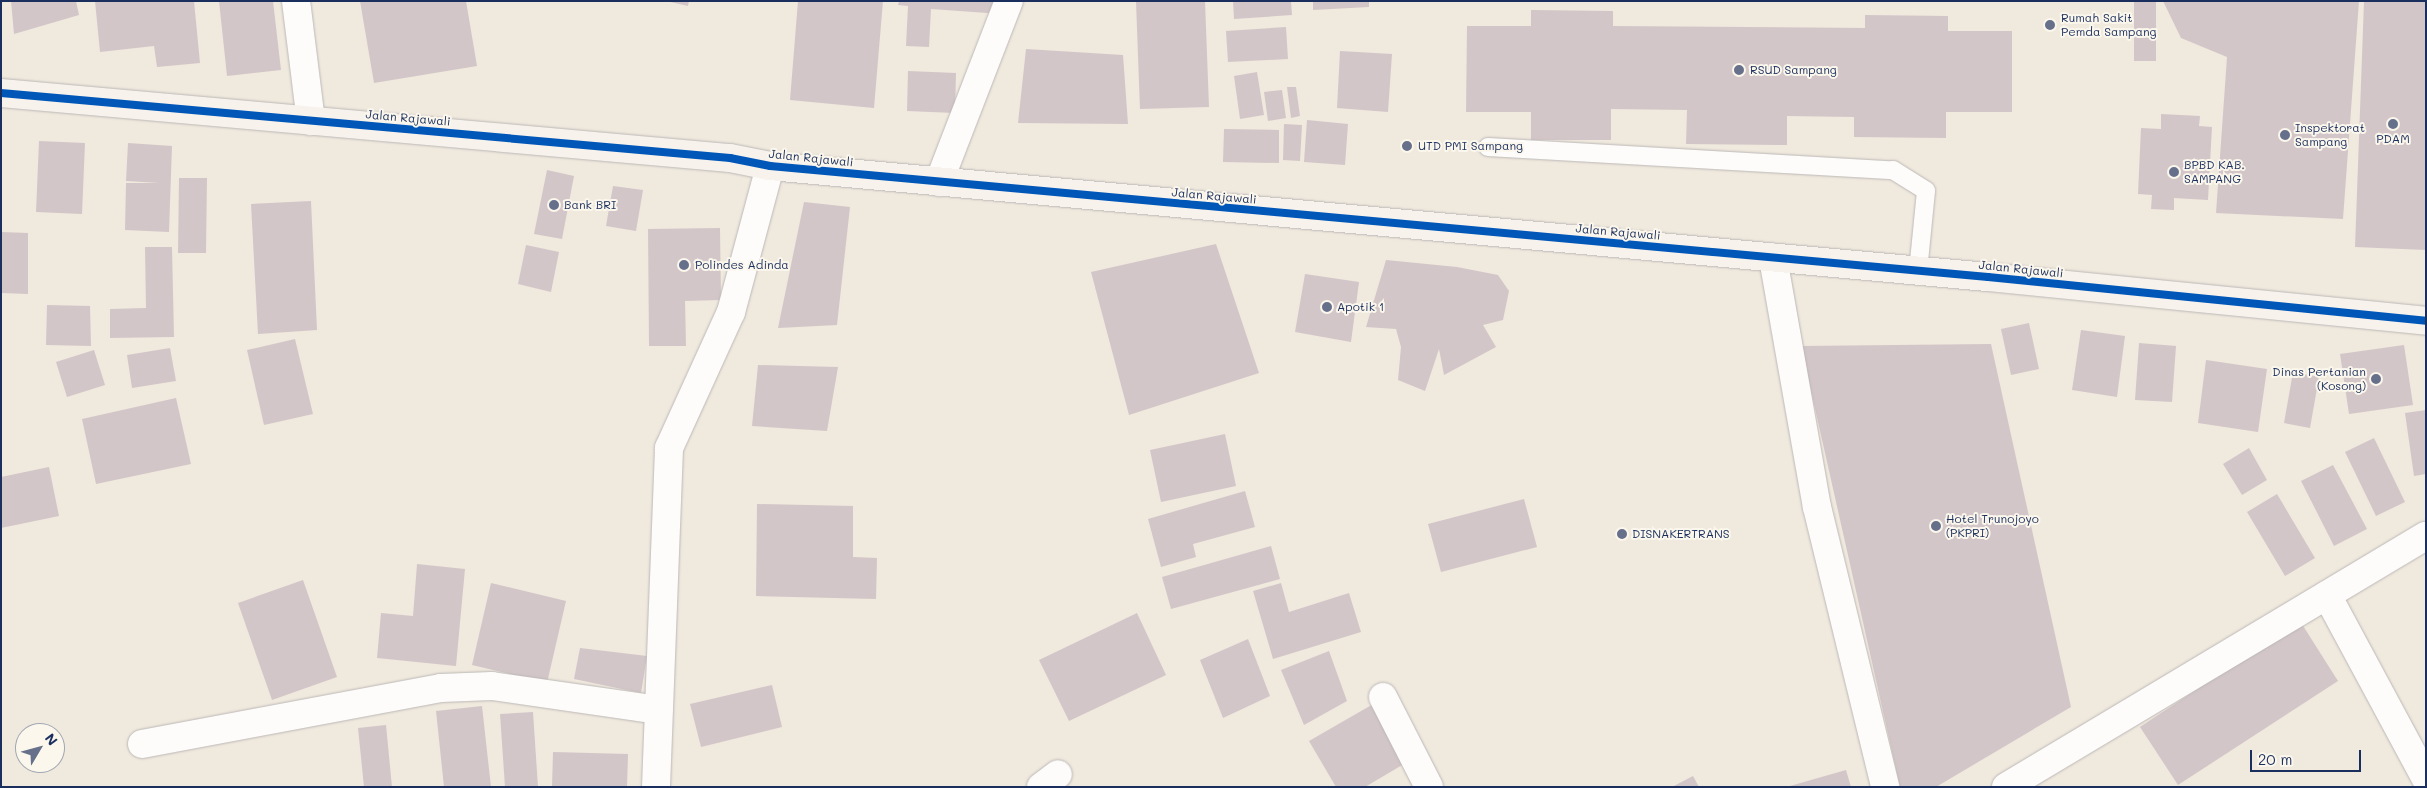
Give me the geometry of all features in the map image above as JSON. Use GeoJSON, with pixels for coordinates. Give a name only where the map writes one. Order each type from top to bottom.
{"type":"FeatureCollection","features":[{"type":"Feature","properties":{"kind":"street"},"geometry":{"type":"LineString","coordinates":[[296,1],[312,121]]}},
{"type":"Feature","properties":{"kind":"street"},"geometry":{"type":"LineString","coordinates":[[939,182],[1009,1]]}},
{"type":"Feature","properties":{"kind":"street","name":"Jalan Rajawali"},"geometry":{"type":"LineString","coordinates":[[1,93],[730,158],[770,166],[1918,271],[2426,321]]}},
{"type":"Feature","properties":{"kind":"street"},"geometry":{"type":"LineString","coordinates":[[656,787],[668,448],[731,312],[770,166]]}},
{"type":"Feature","properties":{"kind":"street"},"geometry":{"type":"LineString","coordinates":[[1773,258],[1817,507],[1885,787]]}},
{"type":"Feature","properties":{"kind":"street"},"geometry":{"type":"LineString","coordinates":[[2006,787],[2426,536]]}},
{"type":"Feature","properties":{"kind":"street"},"geometry":{"type":"LineString","coordinates":[[2327,595],[2426,778]]}},
{"type":"Feature","properties":{"kind":"street"},"geometry":{"type":"LineString","coordinates":[[142,744],[441,688],[492,686],[658,710]]}},
{"type":"Feature","properties":{"kind":"street"},"geometry":{"type":"LineString","coordinates":[[1383,697],[1429,787]]}},
{"type":"Feature","properties":{"kind":"lane"},"geometry":{"type":"LineString","coordinates":[[1488,147],[1893,170],[1926,191],[1918,271]]}},
{"type":"Feature","properties":{"kind":"building"},"geometry":{"type":"Polygon","coordinates":[[[11,1],[76,1],[79,15],[14,34],[11,1]]]}},
{"type":"Feature","properties":{"kind":"building"},"geometry":{"type":"Polygon","coordinates":[[[95,1],[194,1],[200,63],[157,67],[154,46],[100,52],[95,1]]]}},
{"type":"Feature","properties":{"kind":"building"},"geometry":{"type":"Polygon","coordinates":[[[219,1],[273,1],[281,70],[227,76],[219,1]]]}},
{"type":"Feature","properties":{"kind":"building"},"geometry":{"type":"Polygon","coordinates":[[[360,1],[466,1],[477,66],[374,83],[360,1]]]}},
{"type":"Feature","properties":{"kind":"building"},"geometry":{"type":"Polygon","coordinates":[[[666,1],[689,1],[688,6],[666,1]]]}},
{"type":"Feature","properties":{"kind":"building"},"geometry":{"type":"Polygon","coordinates":[[[798,1],[883,1],[874,108],[790,100],[798,1]]]}},
{"type":"Feature","properties":{"kind":"building"},"geometry":{"type":"Polygon","coordinates":[[[899,1],[1002,1],[1002,14],[931,9],[929,47],[906,46],[908,6],[898,5],[899,1]]]}},
{"type":"Feature","properties":{"kind":"building"},"geometry":{"type":"Polygon","coordinates":[[[1205,1],[1209,107],[1140,109],[1136,2],[1205,1]]]}},
{"type":"Feature","properties":{"kind":"building"},"geometry":{"type":"Polygon","coordinates":[[[1233,1],[1291,1],[1292,15],[1234,19],[1233,1]]]}},
{"type":"Feature","properties":{"kind":"building"},"geometry":{"type":"Polygon","coordinates":[[[1313,1],[1369,1],[1369,7],[1313,10],[1313,1]]]}},
{"type":"Feature","properties":{"kind":"building"},"geometry":{"type":"Polygon","coordinates":[[[2134,1],[2156,1],[2156,61],[2134,61],[2134,1]]]}},
{"type":"Feature","properties":{"kind":"building","name":"Inspektorat Sampang"},"geometry":{"type":"Polygon","coordinates":[[[2163,1],[2359,1],[2343,219],[2216,213],[2227,57],[2181,38],[2163,1]]]}},
{"type":"Feature","properties":{"kind":"building","name":"PDAM"},"geometry":{"type":"Polygon","coordinates":[[[2364,1],[2426,1],[2426,250],[2355,247],[2364,1]]]}},
{"type":"Feature","properties":{"kind":"building","name":"RSUD Sampang"},"geometry":{"type":"Polygon","coordinates":[[[1531,10],[1613,11],[1613,26],[1865,28],[1865,15],[1948,16],[1948,31],[2012,31],[2012,112],[1946,112],[1946,138],[1854,137],[1854,117],[1787,116],[1787,145],[1686,144],[1687,110],[1611,109],[1611,140],[1531,140],[1531,112],[1466,112],[1467,26],[1531,26],[1531,10]]]}},
{"type":"Feature","properties":{"kind":"building"},"geometry":{"type":"Polygon","coordinates":[[[1286,27],[1288,59],[1228,62],[1226,31],[1286,27]]]}},
{"type":"Feature","properties":{"kind":"building"},"geometry":{"type":"Polygon","coordinates":[[[1026,49],[1123,55],[1128,124],[1018,123],[1026,49]]]}},
{"type":"Feature","properties":{"kind":"building"},"geometry":{"type":"Polygon","coordinates":[[[1340,51],[1392,54],[1388,112],[1337,108],[1340,51]]]}},
{"type":"Feature","properties":{"kind":"building"},"geometry":{"type":"Polygon","coordinates":[[[908,71],[956,73],[955,113],[907,111],[908,71]]]}},
{"type":"Feature","properties":{"kind":"building"},"geometry":{"type":"Polygon","coordinates":[[[1257,72],[1264,115],[1240,119],[1234,76],[1257,72]]]}},
{"type":"Feature","properties":{"kind":"building"},"geometry":{"type":"Polygon","coordinates":[[[1287,87],[1296,87],[1300,116],[1291,118],[1287,87]]]}},
{"type":"Feature","properties":{"kind":"building"},"geometry":{"type":"Polygon","coordinates":[[[1282,90],[1286,118],[1268,121],[1264,92],[1282,90]]]}},
{"type":"Feature","properties":{"kind":"building","name":"BPBD KAB. SAMPANG"},"geometry":{"type":"Polygon","coordinates":[[[2161,114],[2200,116],[2199,126],[2212,127],[2208,200],[2174,198],[2174,210],[2151,209],[2152,195],[2138,194],[2141,128],[2161,129],[2161,114]]]}},
{"type":"Feature","properties":{"kind":"building"},"geometry":{"type":"Polygon","coordinates":[[[1307,120],[1348,124],[1345,165],[1304,162],[1307,120]]]}},
{"type":"Feature","properties":{"kind":"building"},"geometry":{"type":"Polygon","coordinates":[[[1284,124],[1302,125],[1300,161],[1283,160],[1284,124]]]}},
{"type":"Feature","properties":{"kind":"building"},"geometry":{"type":"Polygon","coordinates":[[[1224,129],[1279,130],[1279,163],[1223,162],[1224,129]]]}},
{"type":"Feature","properties":{"kind":"building"},"geometry":{"type":"Polygon","coordinates":[[[39,141],[85,143],[82,214],[36,212],[39,141]]]}},
{"type":"Feature","properties":{"kind":"building"},"geometry":{"type":"Polygon","coordinates":[[[128,143],[172,146],[169,232],[125,230],[126,183],[160,183],[126,181],[128,143]]]}},
{"type":"Feature","properties":{"kind":"building","name":"Bank BRI"},"geometry":{"type":"Polygon","coordinates":[[[547,170],[574,176],[562,239],[534,234],[547,170]]]}},
{"type":"Feature","properties":{"kind":"building"},"geometry":{"type":"Polygon","coordinates":[[[179,178],[207,178],[206,253],[178,253],[179,178]]]}},
{"type":"Feature","properties":{"kind":"building"},"geometry":{"type":"Polygon","coordinates":[[[613,186],[643,190],[636,231],[606,226],[613,186]]]}},
{"type":"Feature","properties":{"kind":"building"},"geometry":{"type":"Polygon","coordinates":[[[311,201],[317,330],[258,334],[251,204],[311,201]]]}},
{"type":"Feature","properties":{"kind":"building"},"geometry":{"type":"Polygon","coordinates":[[[804,202],[850,207],[837,325],[778,328],[804,202]]]}},
{"type":"Feature","properties":{"kind":"building","name":"Polindes Adinda"},"geometry":{"type":"Polygon","coordinates":[[[720,228],[721,300],[685,301],[686,346],[649,346],[648,229],[720,228]]]}},
{"type":"Feature","properties":{"kind":"building"},"geometry":{"type":"Polygon","coordinates":[[[1,232],[28,233],[28,294],[1,293],[1,232]]]}},
{"type":"Feature","properties":{"kind":"building"},"geometry":{"type":"Polygon","coordinates":[[[1216,244],[1259,373],[1129,415],[1091,272],[1216,244]]]}},
{"type":"Feature","properties":{"kind":"building"},"geometry":{"type":"Polygon","coordinates":[[[526,245],[559,252],[551,292],[518,284],[526,245]]]}},
{"type":"Feature","properties":{"kind":"building"},"geometry":{"type":"Polygon","coordinates":[[[145,247],[172,247],[174,337],[110,338],[110,309],[146,308],[145,247]]]}},
{"type":"Feature","properties":{"kind":"building"},"geometry":{"type":"Polygon","coordinates":[[[1386,260],[1457,267],[1498,275],[1509,291],[1503,320],[1483,325],[1496,347],[1444,375],[1439,349],[1425,391],[1398,380],[1401,347],[1396,329],[1366,327],[1386,260]]]}},
{"type":"Feature","properties":{"kind":"building","name":"Apotik 1"},"geometry":{"type":"Polygon","coordinates":[[[1305,274],[1359,282],[1351,342],[1295,332],[1305,274]]]}},
{"type":"Feature","properties":{"kind":"building"},"geometry":{"type":"Polygon","coordinates":[[[47,305],[90,306],[91,346],[46,345],[47,305]]]}},
{"type":"Feature","properties":{"kind":"building"},"geometry":{"type":"Polygon","coordinates":[[[2029,323],[2039,369],[2011,375],[2001,329],[2029,323]]]}},
{"type":"Feature","properties":{"kind":"building"},"geometry":{"type":"Polygon","coordinates":[[[2081,330],[2125,336],[2117,397],[2072,390],[2081,330]]]}},
{"type":"Feature","properties":{"kind":"building"},"geometry":{"type":"Polygon","coordinates":[[[295,339],[313,414],[264,425],[247,350],[295,339]]]}},
{"type":"Feature","properties":{"kind":"building"},"geometry":{"type":"Polygon","coordinates":[[[2139,343],[2176,346],[2172,402],[2135,400],[2139,343]]]}},
{"type":"Feature","properties":{"kind":"building","name":"Hotel Trunojoyo (PKPRI)"},"geometry":{"type":"Polygon","coordinates":[[[1991,344],[2071,707],[1936,787],[1900,787],[1801,346],[1991,344]]]}},
{"type":"Feature","properties":{"kind":"building","name":"Dinas Pertanian (Kosong)"},"geometry":{"type":"Polygon","coordinates":[[[2404,345],[2413,405],[2349,414],[2340,354],[2404,345]]]}},
{"type":"Feature","properties":{"kind":"building"},"geometry":{"type":"Polygon","coordinates":[[[170,348],[176,381],[132,388],[127,355],[170,348]]]}},
{"type":"Feature","properties":{"kind":"building"},"geometry":{"type":"Polygon","coordinates":[[[94,350],[105,385],[67,397],[56,362],[94,350]]]}},
{"type":"Feature","properties":{"kind":"building"},"geometry":{"type":"Polygon","coordinates":[[[2206,360],[2267,369],[2258,432],[2198,423],[2206,360]]]}},
{"type":"Feature","properties":{"kind":"building"},"geometry":{"type":"Polygon","coordinates":[[[758,365],[838,367],[827,431],[752,426],[758,365]]]}},
{"type":"Feature","properties":{"kind":"building"},"geometry":{"type":"Polygon","coordinates":[[[2293,372],[2319,377],[2310,428],[2284,423],[2293,372]]]}},
{"type":"Feature","properties":{"kind":"building"},"geometry":{"type":"Polygon","coordinates":[[[176,398],[191,464],[96,484],[82,419],[176,398]]]}},
{"type":"Feature","properties":{"kind":"building"},"geometry":{"type":"Polygon","coordinates":[[[2426,410],[2426,474],[2414,476],[2405,413],[2426,410]]]}},
{"type":"Feature","properties":{"kind":"building"},"geometry":{"type":"Polygon","coordinates":[[[1225,434],[1236,486],[1161,502],[1150,450],[1225,434]]]}},
{"type":"Feature","properties":{"kind":"building"},"geometry":{"type":"Polygon","coordinates":[[[2374,438],[2405,502],[2376,516],[2345,452],[2374,438]]]}},
{"type":"Feature","properties":{"kind":"building"},"geometry":{"type":"Polygon","coordinates":[[[2249,448],[2267,480],[2242,495],[2223,464],[2249,448]]]}},
{"type":"Feature","properties":{"kind":"building"},"geometry":{"type":"Polygon","coordinates":[[[2333,465],[2367,529],[2334,546],[2301,481],[2333,465]]]}},
{"type":"Feature","properties":{"kind":"building"},"geometry":{"type":"Polygon","coordinates":[[[49,467],[59,516],[1,528],[1,477],[49,467]]]}},
{"type":"Feature","properties":{"kind":"building"},"geometry":{"type":"Polygon","coordinates":[[[1245,491],[1255,527],[1193,544],[1196,557],[1161,567],[1148,519],[1245,491]]]}},
{"type":"Feature","properties":{"kind":"building"},"geometry":{"type":"Polygon","coordinates":[[[2277,494],[2315,558],[2285,576],[2247,512],[2277,494]]]}},
{"type":"Feature","properties":{"kind":"building"},"geometry":{"type":"Polygon","coordinates":[[[1524,499],[1537,547],[1441,572],[1428,524],[1524,499]]]}},
{"type":"Feature","properties":{"kind":"building"},"geometry":{"type":"Polygon","coordinates":[[[757,504],[853,506],[853,557],[877,558],[876,599],[756,596],[757,504]]]}},
{"type":"Feature","properties":{"kind":"building"},"geometry":{"type":"Polygon","coordinates":[[[1271,546],[1280,579],[1171,609],[1162,577],[1271,546]]]}},
{"type":"Feature","properties":{"kind":"building"},"geometry":{"type":"Polygon","coordinates":[[[417,564],[465,569],[456,666],[377,658],[381,613],[413,616],[417,564]]]}},
{"type":"Feature","properties":{"kind":"building"},"geometry":{"type":"Polygon","coordinates":[[[303,580],[337,677],[272,700],[238,603],[303,580]]]}},
{"type":"Feature","properties":{"kind":"building"},"geometry":{"type":"Polygon","coordinates":[[[491,583],[566,601],[547,683],[472,665],[491,583]]]}},
{"type":"Feature","properties":{"kind":"building"},"geometry":{"type":"Polygon","coordinates":[[[1281,583],[1289,612],[1349,593],[1361,632],[1273,659],[1253,591],[1281,583]]]}},
{"type":"Feature","properties":{"kind":"building"},"geometry":{"type":"Polygon","coordinates":[[[1137,613],[1166,675],[1069,721],[1039,660],[1137,613]]]}},
{"type":"Feature","properties":{"kind":"building"},"geometry":{"type":"Polygon","coordinates":[[[2300,621],[2338,681],[2178,785],[2140,727],[2300,621]]]}},
{"type":"Feature","properties":{"kind":"building"},"geometry":{"type":"Polygon","coordinates":[[[1248,639],[1270,696],[1223,718],[1200,660],[1248,639]]]}},
{"type":"Feature","properties":{"kind":"building"},"geometry":{"type":"Polygon","coordinates":[[[580,648],[647,656],[641,693],[574,679],[580,648]]]}},
{"type":"Feature","properties":{"kind":"building"},"geometry":{"type":"Polygon","coordinates":[[[1329,651],[1347,701],[1304,725],[1281,670],[1329,651]]]}},
{"type":"Feature","properties":{"kind":"building"},"geometry":{"type":"Polygon","coordinates":[[[772,685],[782,727],[701,747],[690,704],[772,685]]]}},
{"type":"Feature","properties":{"kind":"building"},"geometry":{"type":"Polygon","coordinates":[[[1375,703],[1409,761],[1365,787],[1336,787],[1309,741],[1375,703]]]}},
{"type":"Feature","properties":{"kind":"building"},"geometry":{"type":"Polygon","coordinates":[[[482,706],[491,787],[444,787],[436,711],[482,706]]]}},
{"type":"Feature","properties":{"kind":"building"},"geometry":{"type":"Polygon","coordinates":[[[533,712],[538,787],[505,787],[500,714],[533,712]]]}},
{"type":"Feature","properties":{"kind":"building"},"geometry":{"type":"Polygon","coordinates":[[[386,725],[392,787],[364,787],[358,728],[386,725]]]}},
{"type":"Feature","properties":{"kind":"building"},"geometry":{"type":"Polygon","coordinates":[[[553,752],[628,754],[627,787],[552,787],[553,752]]]}},
{"type":"Feature","properties":{"kind":"building"},"geometry":{"type":"Polygon","coordinates":[[[1846,770],[1851,787],[1790,787],[1790,786],[1846,770]]]}},
{"type":"Feature","properties":{"kind":"building"},"geometry":{"type":"Polygon","coordinates":[[[1693,776],[1699,787],[1672,787],[1693,776]]]}},
{"type":"Feature","properties":{"kind":"cycle path"},"geometry":{"type":"LineString","coordinates":[[1,93],[730,158],[770,166],[1988,277],[2426,321]]}},
{"type":"Feature","properties":{"kind":"place","name":"Rumah Sakit Pemda Sampang"},"geometry":{"type":"Point","coordinates":[2050,25]}},
{"type":"Feature","properties":{"kind":"place","name":"RSUD Sampang"},"geometry":{"type":"Point","coordinates":[1739,70]}},
{"type":"Feature","properties":{"kind":"place","name":"PDAM"},"geometry":{"type":"Point","coordinates":[2393,124]}},
{"type":"Feature","properties":{"kind":"place","name":"Inspektorat Sampang"},"geometry":{"type":"Point","coordinates":[2285,135]}},
{"type":"Feature","properties":{"kind":"place","name":"UTD PMI Sampang"},"geometry":{"type":"Point","coordinates":[1407,146]}},
{"type":"Feature","properties":{"kind":"place","name":"BPBD KAB. SAMPANG"},"geometry":{"type":"Point","coordinates":[2174,172]}},
{"type":"Feature","properties":{"kind":"place","name":"Bank BRI"},"geometry":{"type":"Point","coordinates":[554,205]}},
{"type":"Feature","properties":{"kind":"place","name":"Polindes Adinda"},"geometry":{"type":"Point","coordinates":[684,265]}},
{"type":"Feature","properties":{"kind":"place","name":"Apotik 1"},"geometry":{"type":"Point","coordinates":[1327,307]}},
{"type":"Feature","properties":{"kind":"place","name":"Dinas Pertanian (Kosong)"},"geometry":{"type":"Point","coordinates":[2376,379]}},
{"type":"Feature","properties":{"kind":"place","name":"Hotel Trunojoyo (PKPRI)"},"geometry":{"type":"Point","coordinates":[1936,526]}},
{"type":"Feature","properties":{"kind":"place","name":"DISNAKERTRANS"},"geometry":{"type":"Point","coordinates":[1622,534]}}]}
